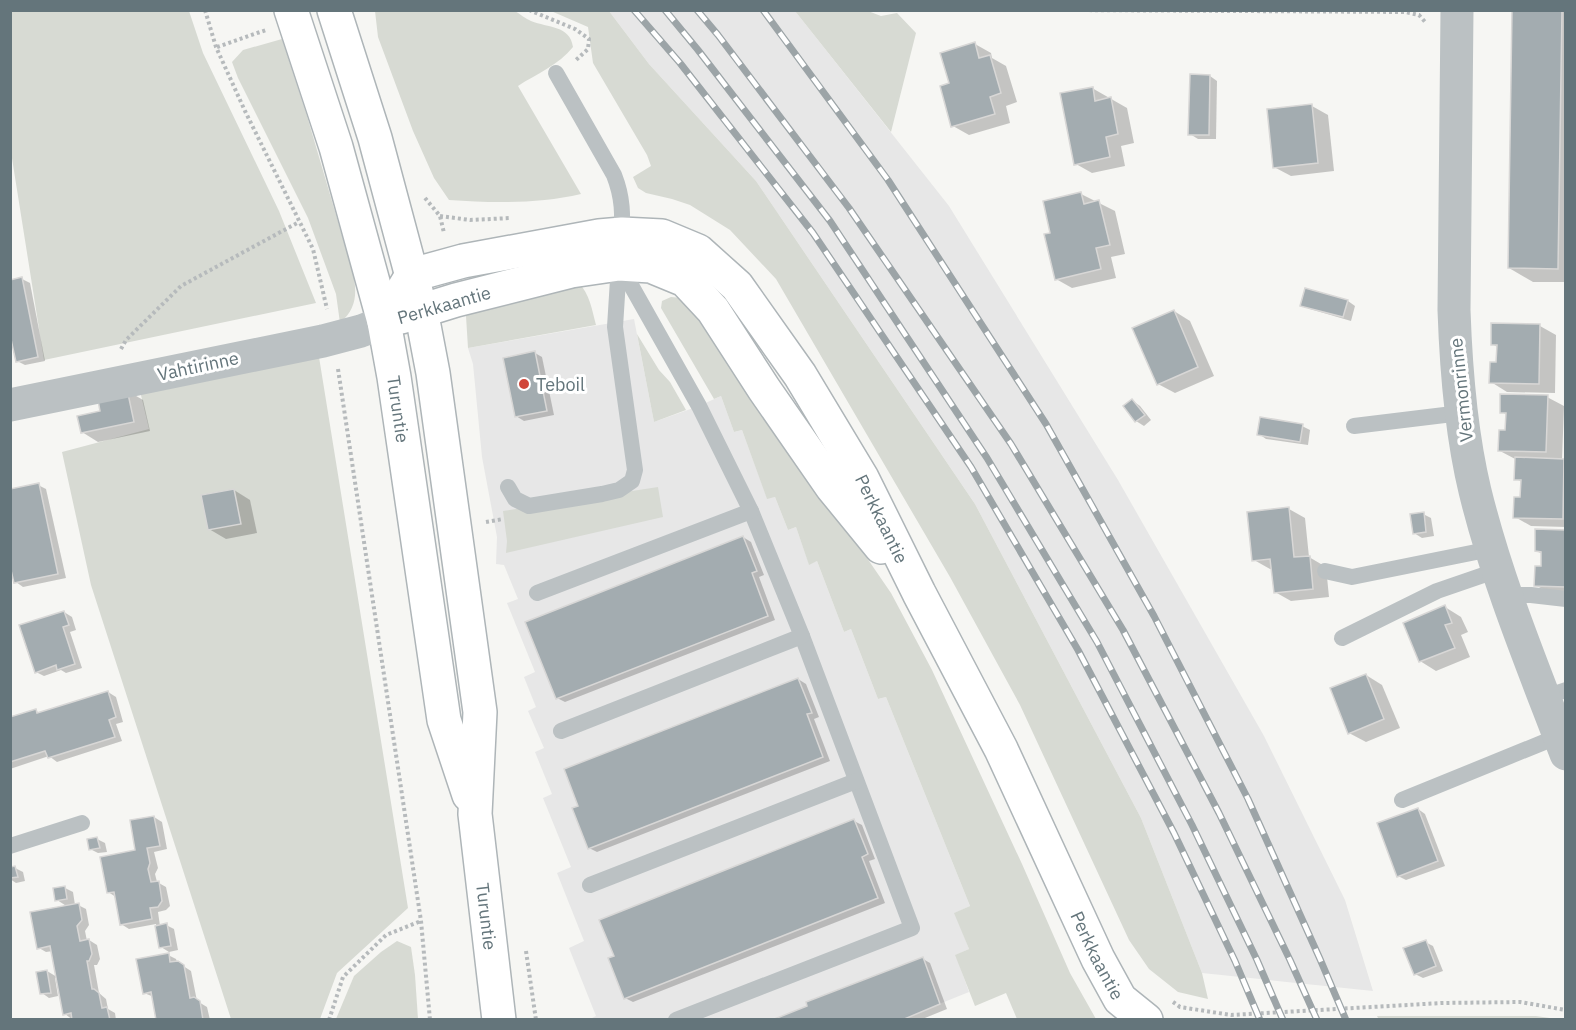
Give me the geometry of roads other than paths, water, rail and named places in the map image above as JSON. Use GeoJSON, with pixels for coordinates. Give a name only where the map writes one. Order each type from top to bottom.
{"type":"FeatureCollection","features":[{"type":"Feature","properties":{"kind":"main road","name":"Turuntie"},"geometry":{"type":"LineString","coordinates":[[334,10],[375,138],[421,310],[433,373],[480,712],[475,814],[499,1020]]}},
{"type":"Feature","properties":{"kind":"main road","name":"Turuntie"},"geometry":{"type":"LineString","coordinates":[[282,19],[336,147],[384,322],[396,388],[444,720],[475,814]]}},
{"type":"Feature","properties":{"kind":"main road","name":"Perkkaantie"},"geometry":{"type":"LineString","coordinates":[[384,322],[412,275],[463,261],[599,236],[620,249]]}},
{"type":"Feature","properties":{"kind":"main road","name":"Perkkaantie"},"geometry":{"type":"LineString","coordinates":[[384,322],[571,270],[620,249],[662,236],[698,251],[737,286],[800,375],[855,467],[1001,749],[1098,959],[1120,999],[1159,1010]]}},
{"type":"Feature","properties":{"kind":"street","name":"Vermonrinne"},"geometry":{"type":"LineString","coordinates":[[1457,21],[1454,310],[1461,413],[1474,488],[1498,572],[1555,693],[1562,745]]}},
{"type":"Feature","properties":{"kind":"street","name":"Vahtirinne"},"geometry":{"type":"LineString","coordinates":[[10,405],[323,341],[384,322]]}},
{"type":"Feature","properties":{"kind":"lane"},"geometry":{"type":"LineString","coordinates":[[508,487],[515,499],[529,506],[619,490],[632,481],[634,470],[615,327],[623,205],[614,175],[556,73]]}},
{"type":"Feature","properties":{"kind":"lane"},"geometry":{"type":"LineString","coordinates":[[620,249],[751,511],[802,636],[912,928],[676,1020]]}},
{"type":"Feature","properties":{"kind":"lane"},"geometry":{"type":"LineString","coordinates":[[1354,426],[1461,413]]}},
{"type":"Feature","properties":{"kind":"lane"},"geometry":{"type":"LineString","coordinates":[[537,593],[751,511]]}},
{"type":"Feature","properties":{"kind":"lane"},"geometry":{"type":"LineString","coordinates":[[1325,571],[1352,577],[1498,572],[1531,595],[1566,599]]}},
{"type":"Feature","properties":{"kind":"lane"},"geometry":{"type":"LineString","coordinates":[[1342,638],[1437,591],[1498,572]]}},
{"type":"Feature","properties":{"kind":"lane"},"geometry":{"type":"LineString","coordinates":[[561,731],[802,636]]}},
{"type":"Feature","properties":{"kind":"lane"},"geometry":{"type":"LineString","coordinates":[[1402,800],[1562,745]]}},
{"type":"Feature","properties":{"kind":"lane"},"geometry":{"type":"LineString","coordinates":[[590,885],[856,781]]}},
{"type":"Feature","properties":{"kind":"lane"},"geometry":{"type":"LineString","coordinates":[[10,846],[82,823]]}},
{"type":"Feature","properties":{"kind":"railway"},"geometry":{"type":"LineString","coordinates":[[634,10],[680,63],[813,233],[971,467],[1078,650],[1174,833],[1235,961],[1260,1020]]}},
{"type":"Feature","properties":{"kind":"railway"},"geometry":{"type":"LineString","coordinates":[[665,10],[830,221],[987,458],[1097,642],[1192,825],[1257,960],[1283,1020]]}},
{"type":"Feature","properties":{"kind":"railway"},"geometry":{"type":"LineString","coordinates":[[697,10],[849,208],[1011,444],[1123,630],[1219,813],[1317,1020]]}},
{"type":"Feature","properties":{"kind":"railway"},"geometry":{"type":"LineString","coordinates":[[763,10],[888,180],[1046,424],[1154,616],[1248,799],[1346,1020]]}},
{"type":"Feature","properties":{"kind":"place","name":"Teboil"},"geometry":{"type":"Point","coordinates":[524,384]}}]}
